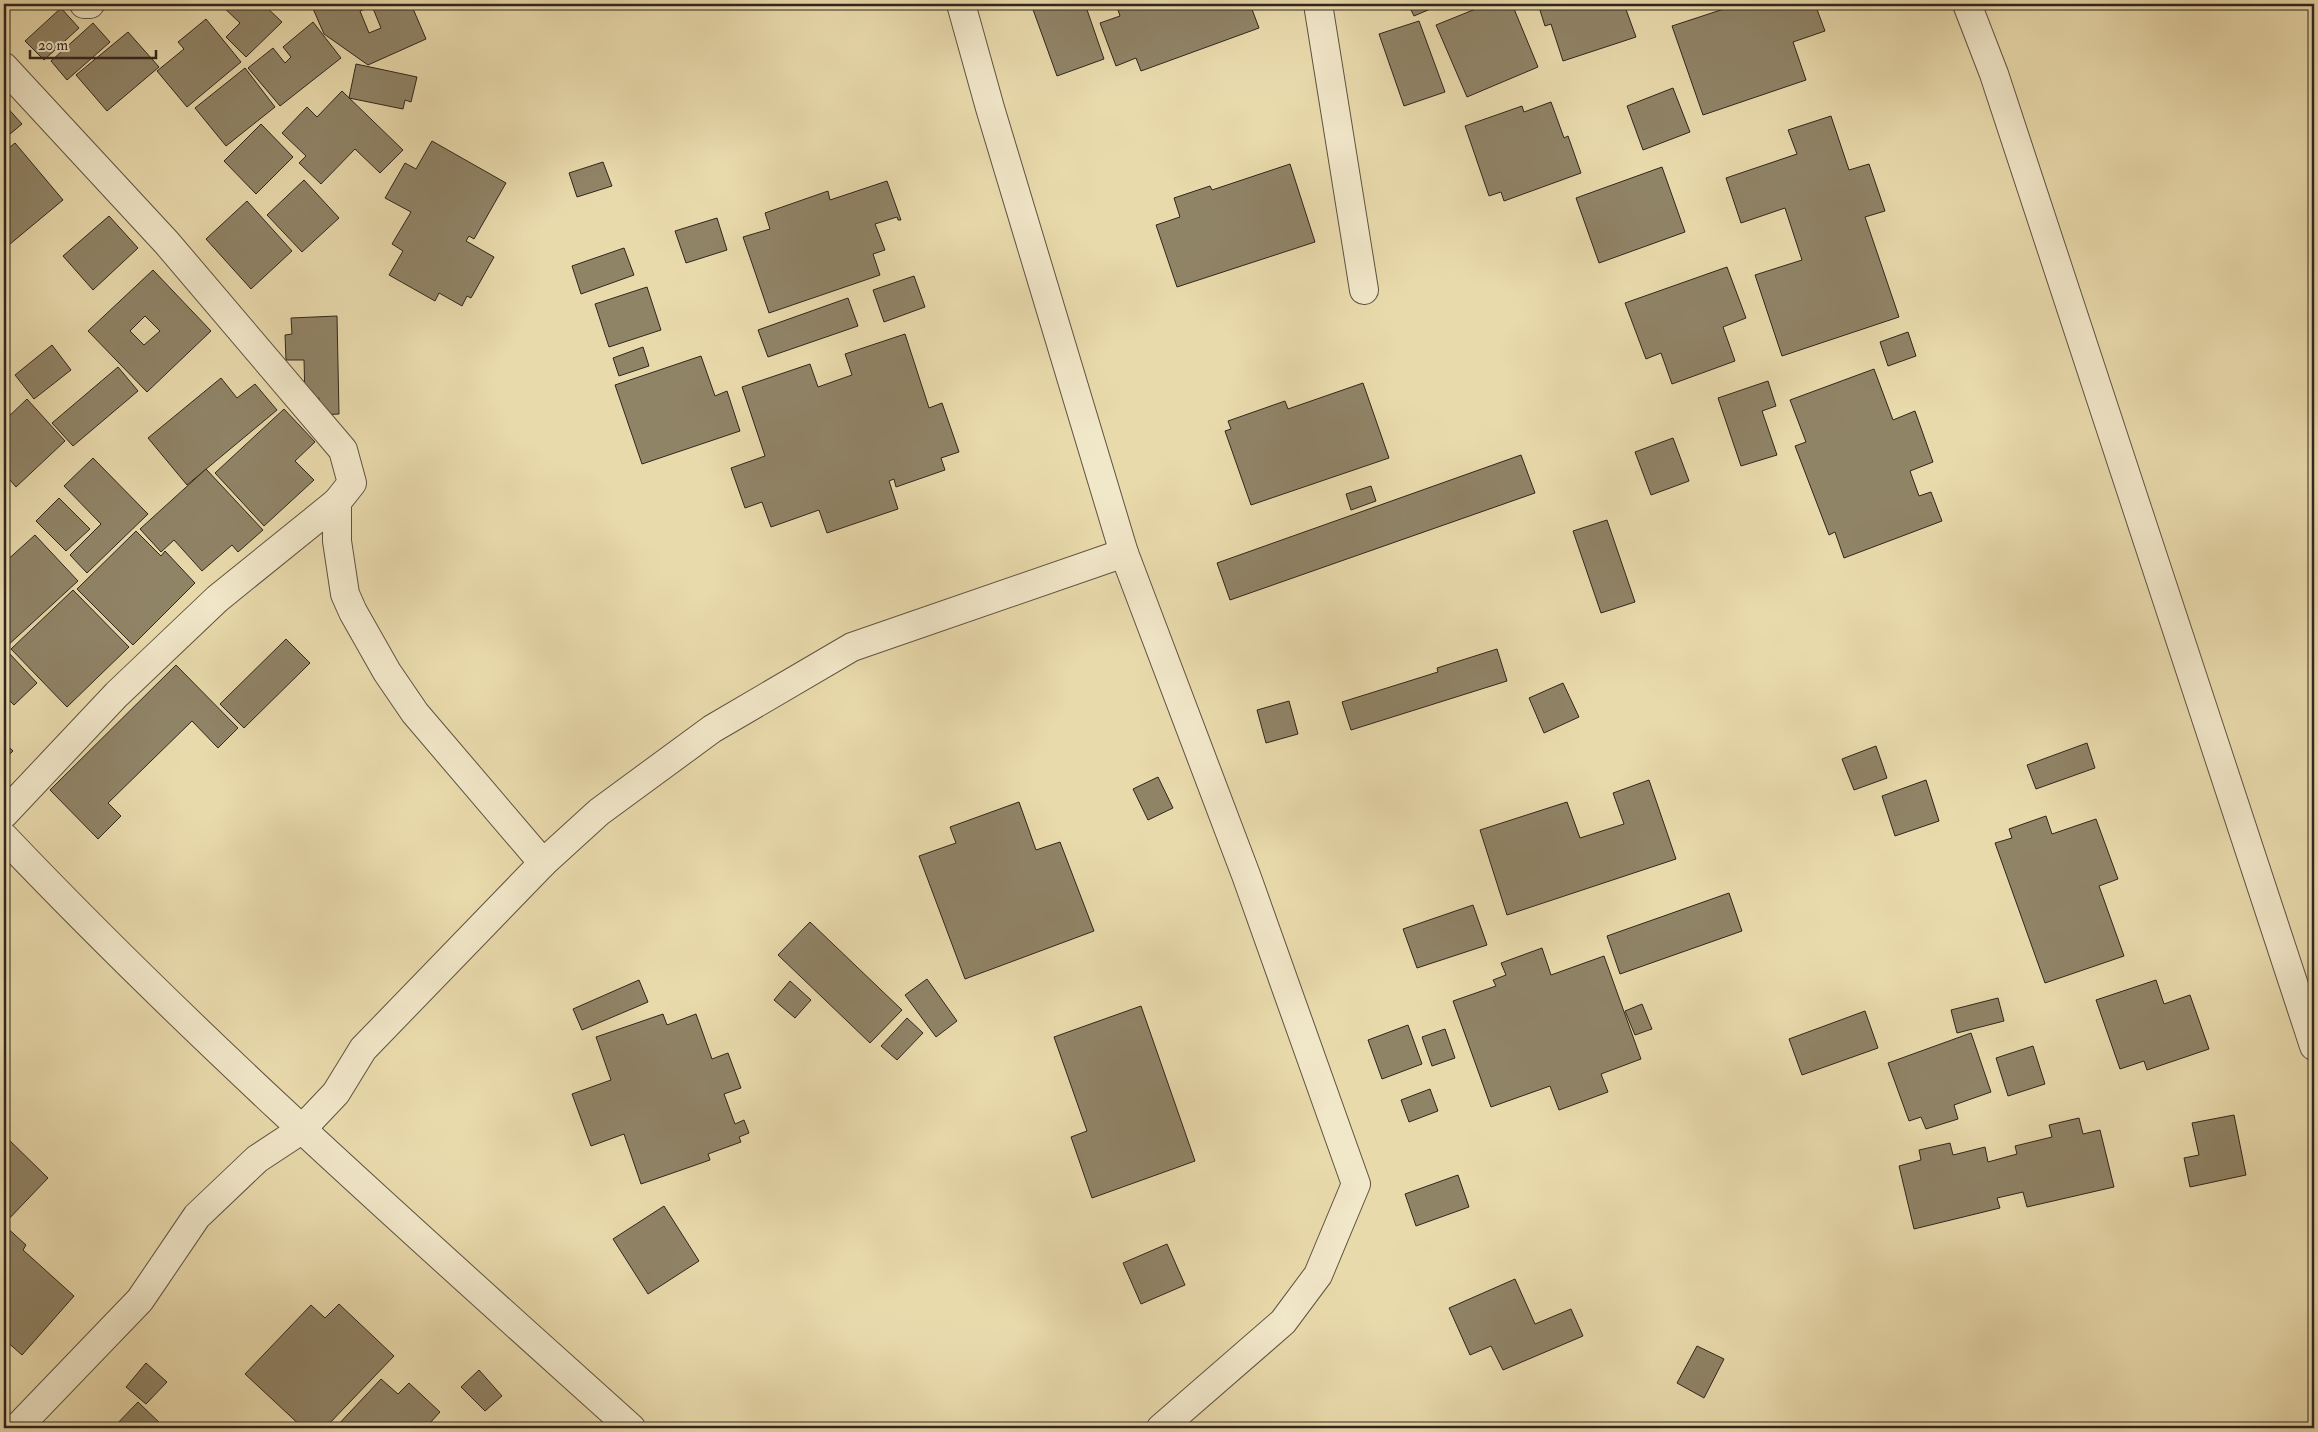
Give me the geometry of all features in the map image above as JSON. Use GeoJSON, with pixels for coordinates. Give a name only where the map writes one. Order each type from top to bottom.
{"type":"FeatureCollection","features":[{"type":"Feature","properties":{"kind":"street"},"geometry":{"type":"LineString","coordinates":[[84,4],[90,4]]}},
{"type":"Feature","properties":{"kind":"street"},"geometry":{"type":"LineString","coordinates":[[961,4],[990,108],[1124,554],[1246,875],[1356,1184],[1318,1275],[1283,1322],[1162,1428]]}},
{"type":"Feature","properties":{"kind":"street"},"geometry":{"type":"LineString","coordinates":[[1318,4],[1364,290]]}},
{"type":"Feature","properties":{"kind":"street"},"geometry":{"type":"LineString","coordinates":[[1967,4],[1994,74],[2314,1046]]}},
{"type":"Feature","properties":{"kind":"street"},"geometry":{"type":"LineString","coordinates":[[4,67],[167,243],[343,450],[352,483],[338,502],[217,599],[117,694],[4,814]]}},
{"type":"Feature","properties":{"kind":"street"},"geometry":{"type":"LineString","coordinates":[[338,502],[337,541],[345,594],[353,612],[388,672],[415,713],[543,863]]}},
{"type":"Feature","properties":{"kind":"street"},"geometry":{"type":"LineString","coordinates":[[17,1428],[140,1300],[197,1216],[257,1159],[301,1130],[336,1093],[364,1050],[543,863],[599,812],[712,729],[852,647],[1124,554]]}},
{"type":"Feature","properties":{"kind":"street"},"geometry":{"type":"LineString","coordinates":[[4,837],[50,886],[301,1130],[631,1428]]}},
{"type":"Feature","properties":{"kind":"building"},"geometry":{"type":"Polygon","coordinates":[[[220,4],[263,4],[282,22],[246,57],[226,37],[240,23],[220,4]]]}},
{"type":"Feature","properties":{"kind":"building"},"geometry":{"type":"Polygon","coordinates":[[[311,4],[411,4],[426,39],[368,65],[324,34],[311,4]],[[372,6],[360,11],[369,33],[381,28],[372,6]]]}},
{"type":"Feature","properties":{"kind":"building"},"geometry":{"type":"Polygon","coordinates":[[[1031,4],[1085,4],[1104,59],[1057,76],[1031,4]]]}},
{"type":"Feature","properties":{"kind":"building"},"geometry":{"type":"Polygon","coordinates":[[[1116,4],[1250,4],[1259,28],[1141,71],[1136,58],[1116,66],[1100,23],[1120,16],[1116,4]]]}},
{"type":"Feature","properties":{"kind":"building"},"geometry":{"type":"Polygon","coordinates":[[[1408,4],[1442,4],[1414,16],[1408,4]]]}},
{"type":"Feature","properties":{"kind":"building"},"geometry":{"type":"Polygon","coordinates":[[[1488,4],[1512,4],[1538,67],[1467,97],[1436,25],[1488,4]]]}},
{"type":"Feature","properties":{"kind":"building"},"geometry":{"type":"Polygon","coordinates":[[[1538,4],[1624,4],[1636,37],[1563,61],[1551,24],[1545,26],[1538,4]]]}},
{"type":"Feature","properties":{"kind":"building"},"geometry":{"type":"Polygon","coordinates":[[[1730,4],[1815,4],[1825,31],[1793,42],[1806,80],[1703,115],[1672,26],[1730,7],[1730,4]]]}},
{"type":"Feature","properties":{"kind":"building"},"geometry":{"type":"Polygon","coordinates":[[[61,8],[79,28],[44,60],[25,41],[61,8]]]}},
{"type":"Feature","properties":{"kind":"building"},"geometry":{"type":"Polygon","coordinates":[[[206,19],[241,62],[187,107],[157,71],[184,49],[178,42],[206,19]]]}},
{"type":"Feature","properties":{"kind":"building"},"geometry":{"type":"Polygon","coordinates":[[[1419,21],[1445,92],[1404,106],[1379,34],[1419,21]]]}},
{"type":"Feature","properties":{"kind":"building"},"geometry":{"type":"Polygon","coordinates":[[[313,22],[341,58],[280,106],[248,68],[273,48],[285,63],[291,57],[283,47],[313,22]]]}},
{"type":"Feature","properties":{"kind":"building"},"geometry":{"type":"Polygon","coordinates":[[[93,23],[110,42],[67,80],[51,61],[93,23]]]}},
{"type":"Feature","properties":{"kind":"building"},"geometry":{"type":"Polygon","coordinates":[[[128,32],[159,67],[107,111],[76,75],[128,32]]]}},
{"type":"Feature","properties":{"kind":"building"},"geometry":{"type":"Polygon","coordinates":[[[356,64],[417,77],[411,102],[405,100],[403,109],[349,98],[356,64]]]}},
{"type":"Feature","properties":{"kind":"building"},"geometry":{"type":"Polygon","coordinates":[[[245,68],[275,107],[226,146],[195,108],[245,68]]]}},
{"type":"Feature","properties":{"kind":"building"},"geometry":{"type":"Polygon","coordinates":[[[1673,88],[1690,132],[1643,150],[1627,106],[1673,88]]]}},
{"type":"Feature","properties":{"kind":"building"},"geometry":{"type":"Polygon","coordinates":[[[342,91],[403,150],[380,173],[355,149],[321,184],[299,163],[306,156],[282,133],[307,107],[317,117],[342,91]]]}},
{"type":"Feature","properties":{"kind":"building"},"geometry":{"type":"Polygon","coordinates":[[[1551,102],[1564,138],[1568,136],[1581,173],[1504,201],[1501,192],[1489,196],[1465,126],[1522,106],[1524,112],[1551,102]]]}},
{"type":"Feature","properties":{"kind":"building"},"geometry":{"type":"Polygon","coordinates":[[[4,104],[22,124],[4,139],[4,104]]]}},
{"type":"Feature","properties":{"kind":"building"},"geometry":{"type":"Polygon","coordinates":[[[1831,116],[1849,170],[1869,164],[1885,211],[1865,217],[1899,317],[1782,356],[1755,275],[1802,260],[1785,208],[1741,223],[1726,178],[1797,154],[1788,130],[1831,116]]]}},
{"type":"Feature","properties":{"kind":"building"},"geometry":{"type":"Polygon","coordinates":[[[261,124],[293,157],[256,194],[224,161],[261,124]]]}},
{"type":"Feature","properties":{"kind":"building"},"geometry":{"type":"Polygon","coordinates":[[[432,141],[506,183],[474,239],[469,236],[466,241],[494,257],[471,298],[467,296],[462,306],[439,293],[435,301],[389,275],[403,251],[392,244],[411,212],[385,198],[405,163],[416,169],[432,141]]]}},
{"type":"Feature","properties":{"kind":"building"},"geometry":{"type":"Polygon","coordinates":[[[15,143],[63,200],[4,249],[4,152],[15,143]]]}},
{"type":"Feature","properties":{"kind":"building"},"geometry":{"type":"Polygon","coordinates":[[[603,162],[612,186],[577,197],[569,173],[603,162]]]}},
{"type":"Feature","properties":{"kind":"building"},"geometry":{"type":"Polygon","coordinates":[[[1290,164],[1315,242],[1177,287],[1156,225],[1180,217],[1174,198],[1210,186],[1212,190],[1290,164]]]}},
{"type":"Feature","properties":{"kind":"building"},"geometry":{"type":"Polygon","coordinates":[[[1662,167],[1685,232],[1599,263],[1576,198],[1662,167]]]}},
{"type":"Feature","properties":{"kind":"building"},"geometry":{"type":"Polygon","coordinates":[[[304,180],[339,218],[302,252],[267,215],[304,180]]]}},
{"type":"Feature","properties":{"kind":"building"},"geometry":{"type":"Polygon","coordinates":[[[887,181],[901,220],[898,220],[897,217],[875,224],[885,250],[873,254],[880,275],[769,313],[743,237],[770,229],[765,213],[828,191],[830,200],[887,181]]]}},
{"type":"Feature","properties":{"kind":"building"},"geometry":{"type":"Polygon","coordinates":[[[247,201],[292,251],[251,289],[206,239],[247,201]]]}},
{"type":"Feature","properties":{"kind":"building"},"geometry":{"type":"Polygon","coordinates":[[[109,216],[138,248],[93,290],[63,256],[109,216]]]}},
{"type":"Feature","properties":{"kind":"building"},"geometry":{"type":"Polygon","coordinates":[[[717,218],[727,250],[686,263],[675,231],[717,218]]]}},
{"type":"Feature","properties":{"kind":"building"},"geometry":{"type":"Polygon","coordinates":[[[624,248],[634,275],[581,294],[572,266],[624,248]]]}},
{"type":"Feature","properties":{"kind":"building"},"geometry":{"type":"Polygon","coordinates":[[[1727,267],[1746,318],[1723,327],[1735,361],[1672,384],[1661,353],[1646,359],[1625,303],[1727,267]]]}},
{"type":"Feature","properties":{"kind":"building"},"geometry":{"type":"Polygon","coordinates":[[[153,270],[211,331],[147,392],[88,331],[153,270]],[[145,316],[130,331],[144,345],[160,331],[145,316]]]}},
{"type":"Feature","properties":{"kind":"building"},"geometry":{"type":"Polygon","coordinates":[[[914,276],[925,307],[884,322],[873,290],[914,276]]]}},
{"type":"Feature","properties":{"kind":"building"},"geometry":{"type":"Polygon","coordinates":[[[647,287],[661,330],[609,347],[595,304],[647,287]]]}},
{"type":"Feature","properties":{"kind":"building"},"geometry":{"type":"Polygon","coordinates":[[[848,298],[858,326],[768,357],[758,330],[848,298]]]}},
{"type":"Feature","properties":{"kind":"building"},"geometry":{"type":"Polygon","coordinates":[[[337,316],[339,414],[319,415],[319,398],[305,399],[304,360],[286,360],[285,335],[292,334],[291,318],[337,316]]]}},
{"type":"Feature","properties":{"kind":"building"},"geometry":{"type":"Polygon","coordinates":[[[1908,332],[1916,356],[1888,366],[1880,342],[1908,332]]]}},
{"type":"Feature","properties":{"kind":"building"},"geometry":{"type":"Polygon","coordinates":[[[905,334],[929,408],[942,403],[959,452],[941,458],[945,470],[896,487],[894,479],[889,481],[898,509],[827,533],[819,510],[771,527],[762,502],[745,508],[731,468],[765,456],[742,387],[810,364],[818,387],[852,375],[845,354],[905,334]]]}},
{"type":"Feature","properties":{"kind":"building"},"geometry":{"type":"Polygon","coordinates":[[[52,345],[71,370],[34,399],[15,375],[52,345]]]}},
{"type":"Feature","properties":{"kind":"building"},"geometry":{"type":"Polygon","coordinates":[[[643,347],[649,366],[619,376],[613,358],[643,347]]]}},
{"type":"Feature","properties":{"kind":"building"},"geometry":{"type":"Polygon","coordinates":[[[701,356],[715,396],[727,391],[740,431],[642,464],[615,385],[701,356]]]}},
{"type":"Feature","properties":{"kind":"building"},"geometry":{"type":"Polygon","coordinates":[[[118,367],[138,391],[73,446],[52,423],[118,367]]]}},
{"type":"Feature","properties":{"kind":"building"},"geometry":{"type":"Polygon","coordinates":[[[1874,369],[1893,420],[1915,411],[1933,462],[1910,471],[1919,496],[1931,492],[1942,521],[1844,558],[1835,532],[1829,535],[1795,446],[1806,442],[1790,400],[1874,369]]]}},
{"type":"Feature","properties":{"kind":"building"},"geometry":{"type":"Polygon","coordinates":[[[221,378],[237,398],[255,384],[277,410],[187,485],[148,438],[221,378]]]}},
{"type":"Feature","properties":{"kind":"building"},"geometry":{"type":"Polygon","coordinates":[[[1768,381],[1776,406],[1762,411],[1777,455],[1741,466],[1718,398],[1768,381]]]}},
{"type":"Feature","properties":{"kind":"building"},"geometry":{"type":"Polygon","coordinates":[[[1363,383],[1389,458],[1251,505],[1225,431],[1231,429],[1228,421],[1285,401],[1288,409],[1363,383]]]}},
{"type":"Feature","properties":{"kind":"building"},"geometry":{"type":"Polygon","coordinates":[[[27,399],[65,441],[16,487],[4,473],[4,421],[27,399]]]}},
{"type":"Feature","properties":{"kind":"building"},"geometry":{"type":"Polygon","coordinates":[[[284,409],[315,442],[295,461],[314,480],[264,526],[215,473],[284,409]]]}},
{"type":"Feature","properties":{"kind":"building"},"geometry":{"type":"Polygon","coordinates":[[[1673,438],[1689,481],[1651,495],[1635,452],[1673,438]]]}},
{"type":"Feature","properties":{"kind":"building"},"geometry":{"type":"Polygon","coordinates":[[[1521,455],[1535,493],[1230,600],[1217,563],[1521,455]]]}},
{"type":"Feature","properties":{"kind":"building"},"geometry":{"type":"Polygon","coordinates":[[[93,458],[148,514],[87,573],[70,555],[101,524],[64,486],[93,458]]]}},
{"type":"Feature","properties":{"kind":"building"},"geometry":{"type":"Polygon","coordinates":[[[206,469],[263,530],[238,552],[232,545],[202,571],[174,540],[161,552],[140,529],[206,469]]]}},
{"type":"Feature","properties":{"kind":"building"},"geometry":{"type":"Polygon","coordinates":[[[1371,486],[1376,501],[1351,510],[1346,494],[1371,486]]]}},
{"type":"Feature","properties":{"kind":"building"},"geometry":{"type":"Polygon","coordinates":[[[59,498],[90,529],[66,551],[36,521],[59,498]]]}},
{"type":"Feature","properties":{"kind":"building"},"geometry":{"type":"Polygon","coordinates":[[[1607,520],[1635,602],[1601,613],[1573,531],[1607,520]]]}},
{"type":"Feature","properties":{"kind":"building"},"geometry":{"type":"Polygon","coordinates":[[[136,531],[161,556],[165,551],[195,583],[133,645],[77,589],[136,531]]]}},
{"type":"Feature","properties":{"kind":"building"},"geometry":{"type":"Polygon","coordinates":[[[35,535],[78,581],[6,647],[4,645],[4,563],[35,535]]]}},
{"type":"Feature","properties":{"kind":"building"},"geometry":{"type":"Polygon","coordinates":[[[73,590],[129,647],[67,707],[11,649],[73,590]]]}},
{"type":"Feature","properties":{"kind":"building"},"geometry":{"type":"Polygon","coordinates":[[[286,639],[310,663],[244,728],[220,704],[286,639]]]}},
{"type":"Feature","properties":{"kind":"building"},"geometry":{"type":"Polygon","coordinates":[[[1497,649],[1507,681],[1351,730],[1342,702],[1438,672],[1437,668],[1497,649]]]}},
{"type":"Feature","properties":{"kind":"building"},"geometry":{"type":"Polygon","coordinates":[[[9,653],[37,683],[14,705],[4,695],[4,658],[9,653]]]}},
{"type":"Feature","properties":{"kind":"building"},"geometry":{"type":"Polygon","coordinates":[[[176,665],[238,728],[218,748],[192,721],[108,803],[121,816],[98,839],[50,790],[176,665]]]}},
{"type":"Feature","properties":{"kind":"building"},"geometry":{"type":"Polygon","coordinates":[[[1563,683],[1579,717],[1544,733],[1529,698],[1563,683]]]}},
{"type":"Feature","properties":{"kind":"building"},"geometry":{"type":"Polygon","coordinates":[[[1289,701],[1298,734],[1266,743],[1257,710],[1289,701]]]}},
{"type":"Feature","properties":{"kind":"building"},"geometry":{"type":"Polygon","coordinates":[[[4,742],[13,751],[4,760],[4,742]]]}},
{"type":"Feature","properties":{"kind":"building"},"geometry":{"type":"Polygon","coordinates":[[[2087,743],[2095,768],[2036,789],[2027,765],[2087,743]]]}},
{"type":"Feature","properties":{"kind":"building"},"geometry":{"type":"Polygon","coordinates":[[[1876,746],[1887,778],[1854,790],[1842,759],[1876,746]]]}},
{"type":"Feature","properties":{"kind":"building"},"geometry":{"type":"Polygon","coordinates":[[[1158,777],[1173,808],[1148,820],[1133,789],[1158,777]]]}},
{"type":"Feature","properties":{"kind":"building"},"geometry":{"type":"Polygon","coordinates":[[[1649,780],[1676,859],[1507,915],[1480,830],[1567,802],[1580,838],[1624,824],[1613,793],[1649,780]]]}},
{"type":"Feature","properties":{"kind":"building"},"geometry":{"type":"Polygon","coordinates":[[[1926,780],[1939,821],[1895,836],[1882,796],[1926,780]]]}},
{"type":"Feature","properties":{"kind":"building"},"geometry":{"type":"Polygon","coordinates":[[[1019,802],[1036,850],[1060,842],[1094,931],[965,979],[919,856],[956,843],[950,827],[1019,802]]]}},
{"type":"Feature","properties":{"kind":"building"},"geometry":{"type":"Polygon","coordinates":[[[2046,816],[2052,834],[2096,819],[2118,879],[2099,886],[2124,956],[2045,983],[1995,843],[2012,838],[2009,829],[2046,816]]]}},
{"type":"Feature","properties":{"kind":"building"},"geometry":{"type":"Polygon","coordinates":[[[1729,893],[1742,931],[1620,974],[1607,936],[1729,893]]]}},
{"type":"Feature","properties":{"kind":"building"},"geometry":{"type":"Polygon","coordinates":[[[1473,905],[1487,945],[1417,968],[1403,929],[1473,905]]]}},
{"type":"Feature","properties":{"kind":"building"},"geometry":{"type":"Polygon","coordinates":[[[810,922],[902,1010],[870,1043],[778,955],[810,922]]]}},
{"type":"Feature","properties":{"kind":"building"},"geometry":{"type":"Polygon","coordinates":[[[1542,948],[1551,975],[1604,956],[1641,1059],[1601,1074],[1608,1092],[1559,1110],[1550,1086],[1491,1107],[1453,1001],[1496,986],[1493,980],[1506,975],[1501,963],[1542,948]]]}},
{"type":"Feature","properties":{"kind":"building"},"geometry":{"type":"Polygon","coordinates":[[[927,979],[957,1021],[936,1037],[905,995],[927,979]]]}},
{"type":"Feature","properties":{"kind":"building"},"geometry":{"type":"Polygon","coordinates":[[[639,980],[648,1002],[582,1030],[573,1009],[639,980]]]}},
{"type":"Feature","properties":{"kind":"building"},"geometry":{"type":"Polygon","coordinates":[[[2156,980],[2164,1004],[2190,995],[2209,1049],[2147,1070],[2144,1061],[2120,1069],[2096,1000],[2156,980]]]}},
{"type":"Feature","properties":{"kind":"building"},"geometry":{"type":"Polygon","coordinates":[[[790,981],[811,1000],[795,1018],[774,1000],[790,981]]]}},
{"type":"Feature","properties":{"kind":"building"},"geometry":{"type":"Polygon","coordinates":[[[1998,998],[2004,1021],[1957,1033],[1951,1010],[1998,998]]]}},
{"type":"Feature","properties":{"kind":"building"},"geometry":{"type":"Polygon","coordinates":[[[1642,1004],[1652,1029],[1635,1035],[1625,1011],[1642,1004]]]}},
{"type":"Feature","properties":{"kind":"building"},"geometry":{"type":"Polygon","coordinates":[[[1141,1006],[1195,1161],[1092,1198],[1071,1137],[1087,1131],[1054,1037],[1141,1006]]]}},
{"type":"Feature","properties":{"kind":"building"},"geometry":{"type":"Polygon","coordinates":[[[1865,1011],[1878,1048],[1802,1075],[1789,1039],[1865,1011]]]}},
{"type":"Feature","properties":{"kind":"building"},"geometry":{"type":"Polygon","coordinates":[[[663,1014],[667,1025],[696,1014],[712,1059],[728,1053],[741,1088],[724,1094],[735,1124],[744,1120],[749,1133],[739,1137],[741,1142],[708,1154],[710,1160],[641,1184],[624,1134],[591,1146],[572,1094],[611,1080],[596,1037],[663,1014]]]}},
{"type":"Feature","properties":{"kind":"building"},"geometry":{"type":"Polygon","coordinates":[[[907,1018],[923,1033],[897,1060],[881,1046],[907,1018]]]}},
{"type":"Feature","properties":{"kind":"building"},"geometry":{"type":"Polygon","coordinates":[[[1408,1025],[1422,1064],[1382,1079],[1368,1040],[1408,1025]]]}},
{"type":"Feature","properties":{"kind":"building"},"geometry":{"type":"Polygon","coordinates":[[[1445,1029],[1455,1058],[1432,1066],[1422,1037],[1445,1029]]]}},
{"type":"Feature","properties":{"kind":"building"},"geometry":{"type":"Polygon","coordinates":[[[1971,1033],[1991,1092],[1954,1105],[1958,1119],[1926,1129],[1921,1117],[1909,1121],[1888,1063],[1971,1033]]]}},
{"type":"Feature","properties":{"kind":"building"},"geometry":{"type":"Polygon","coordinates":[[[2033,1046],[2045,1084],[2008,1096],[1996,1058],[2033,1046]]]}},
{"type":"Feature","properties":{"kind":"building"},"geometry":{"type":"Polygon","coordinates":[[[1430,1089],[1438,1111],[1409,1122],[1401,1100],[1430,1089]]]}},
{"type":"Feature","properties":{"kind":"building"},"geometry":{"type":"Polygon","coordinates":[[[2234,1115],[2246,1175],[2190,1187],[2184,1158],[2199,1155],[2192,1123],[2234,1115]]]}},
{"type":"Feature","properties":{"kind":"building"},"geometry":{"type":"Polygon","coordinates":[[[2079,1118],[2083,1134],[2100,1130],[2114,1187],[2027,1207],[2023,1192],[1997,1198],[2000,1208],[1914,1229],[1899,1166],[1921,1160],[1919,1150],[1950,1143],[1953,1155],[1985,1147],[1988,1162],[2017,1154],[2015,1146],[2052,1137],[2049,1125],[2079,1118]]]}},
{"type":"Feature","properties":{"kind":"building"},"geometry":{"type":"Polygon","coordinates":[[[4,1135],[48,1178],[4,1224],[4,1135]]]}},
{"type":"Feature","properties":{"kind":"building"},"geometry":{"type":"Polygon","coordinates":[[[1458,1175],[1469,1207],[1416,1226],[1405,1194],[1458,1175]]]}},
{"type":"Feature","properties":{"kind":"building"},"geometry":{"type":"Polygon","coordinates":[[[664,1206],[699,1261],[648,1294],[613,1239],[664,1206]]]}},
{"type":"Feature","properties":{"kind":"building"},"geometry":{"type":"Polygon","coordinates":[[[4,1225],[26,1245],[23,1250],[74,1296],[22,1355],[4,1339],[4,1225]]]}},
{"type":"Feature","properties":{"kind":"building"},"geometry":{"type":"Polygon","coordinates":[[[1167,1244],[1185,1285],[1141,1304],[1123,1263],[1167,1244]]]}},
{"type":"Feature","properties":{"kind":"building"},"geometry":{"type":"Polygon","coordinates":[[[1515,1279],[1535,1324],[1571,1309],[1583,1336],[1503,1370],[1491,1346],[1470,1355],[1449,1308],[1515,1279]]]}},
{"type":"Feature","properties":{"kind":"building"},"geometry":{"type":"Polygon","coordinates":[[[339,1304],[394,1356],[325,1428],[303,1428],[245,1374],[311,1305],[325,1318],[339,1304]]]}},
{"type":"Feature","properties":{"kind":"building"},"geometry":{"type":"Polygon","coordinates":[[[1697,1346],[1724,1359],[1704,1398],[1677,1383],[1697,1346]]]}},
{"type":"Feature","properties":{"kind":"building"},"geometry":{"type":"Polygon","coordinates":[[[146,1363],[167,1382],[146,1404],[126,1387],[146,1363]]]}},
{"type":"Feature","properties":{"kind":"building"},"geometry":{"type":"Polygon","coordinates":[[[479,1370],[502,1396],[485,1411],[461,1387],[479,1370]]]}},
{"type":"Feature","properties":{"kind":"building"},"geometry":{"type":"Polygon","coordinates":[[[381,1379],[398,1394],[409,1383],[440,1412],[429,1424],[434,1428],[335,1428],[381,1379]]]}},
{"type":"Feature","properties":{"kind":"building"},"geometry":{"type":"Polygon","coordinates":[[[138,1402],[165,1428],[113,1428],[138,1402]]]}}]}
